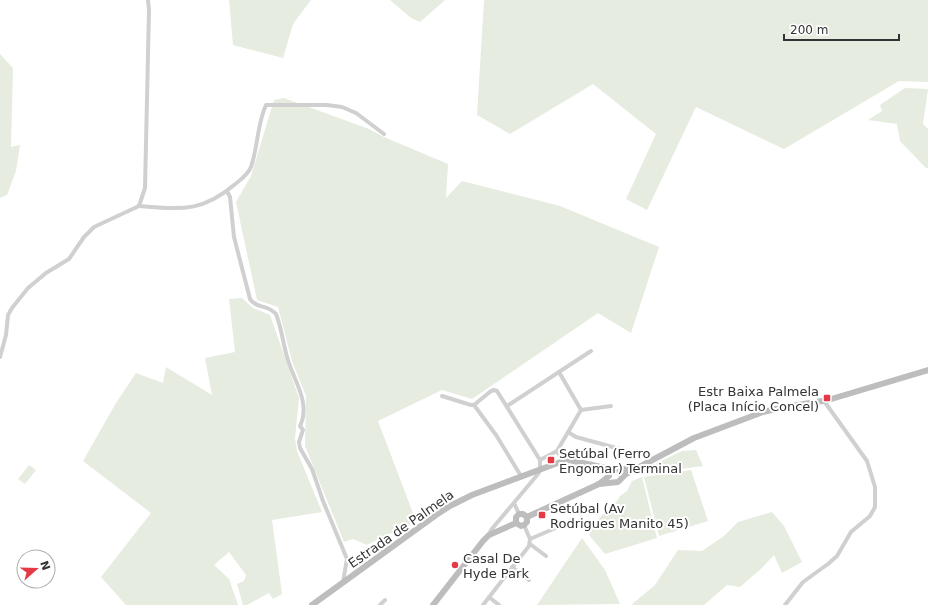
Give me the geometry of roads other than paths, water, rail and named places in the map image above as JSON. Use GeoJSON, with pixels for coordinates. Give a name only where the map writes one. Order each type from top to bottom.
{"type":"FeatureCollection","features":[{"type":"Feature","properties":{"kind":"street"},"geometry":{"type":"LineString","coordinates":[[139,206],[145,188],[148,0]]}},
{"type":"Feature","properties":{"kind":"street"},"geometry":{"type":"LineString","coordinates":[[0,357],[6,335],[8,313],[28,288],[69,259],[84,237],[94,227],[139,206],[176,209],[195,207],[211,201],[227,191],[246,175],[251,167],[261,118],[266,105],[342,107],[356,113],[384,134]]}},
{"type":"Feature","properties":{"kind":"street"},"geometry":{"type":"LineString","coordinates":[[227,191],[230,197],[234,237],[240,263],[246,276],[250,299],[255,304],[270,309],[276,314],[288,360],[300,387],[303,409],[300,426],[303,430],[299,442],[300,448],[312,469],[323,501],[347,559],[343,582]]}},
{"type":"Feature","properties":{"kind":"street"},"geometry":{"type":"LineString","coordinates":[[507,406],[591,351]]}},
{"type":"Feature","properties":{"kind":"street"},"geometry":{"type":"LineString","coordinates":[[519,514],[524,514],[527,516],[599,484],[617,481],[626,474],[694,438],[763,412],[824,401],[928,370]]}},
{"type":"Feature","properties":{"kind":"street"},"geometry":{"type":"LineString","coordinates":[[559,372],[581,410]]}},
{"type":"Feature","properties":{"kind":"street"},"geometry":{"type":"LineString","coordinates":[[432,605],[540,470],[540,460],[497,390],[491,391],[474,404],[466,405],[442,396]]}},
{"type":"Feature","properties":{"kind":"street"},"geometry":{"type":"LineString","coordinates":[[785,605],[803,582],[837,556],[851,532],[870,516],[875,507],[875,487],[868,460],[824,401]]}},
{"type":"Feature","properties":{"kind":"street"},"geometry":{"type":"LineString","coordinates":[[474,404],[496,435],[521,476]]}},
{"type":"Feature","properties":{"kind":"street"},"geometry":{"type":"LineString","coordinates":[[581,410],[611,406]]}},
{"type":"Feature","properties":{"kind":"street"},"geometry":{"type":"LineString","coordinates":[[540,460],[557,451],[581,410]]}},
{"type":"Feature","properties":{"kind":"street"},"geometry":{"type":"LineString","coordinates":[[568,432],[576,437],[620,448]]}},
{"type":"Feature","properties":{"kind":"street"},"geometry":{"type":"LineString","coordinates":[[557,451],[563,460],[616,470],[640,467]]}},
{"type":"Feature","properties":{"kind":"street","name":"Estrada de Palmela"},"geometry":{"type":"LineString","coordinates":[[312,605],[450,506],[472,495],[563,460]]}},
{"type":"Feature","properties":{"kind":"street"},"geometry":{"type":"LineString","coordinates":[[600,467],[610,475],[611,480],[617,481]]}},
{"type":"Feature","properties":{"kind":"street"},"geometry":{"type":"LineString","coordinates":[[599,484],[610,475],[611,472],[616,470]]}},
{"type":"Feature","properties":{"kind":"street"},"geometry":{"type":"LineString","coordinates":[[616,470],[621,474],[617,481]]}},
{"type":"Feature","properties":{"kind":"street"},"geometry":{"type":"LineString","coordinates":[[514,503],[519,514]]}},
{"type":"Feature","properties":{"kind":"street"},"geometry":{"type":"LineString","coordinates":[[516,522],[516,517],[519,514]]}},
{"type":"Feature","properties":{"kind":"street"},"geometry":{"type":"LineString","coordinates":[[524,525],[528,520],[527,516]]}},
{"type":"Feature","properties":{"kind":"street"},"geometry":{"type":"LineString","coordinates":[[483,605],[528,548],[530,541],[573,519]]}},
{"type":"Feature","properties":{"kind":"street"},"geometry":{"type":"LineString","coordinates":[[489,535],[516,522]]}},
{"type":"Feature","properties":{"kind":"street"},"geometry":{"type":"LineString","coordinates":[[516,522],[521,526],[524,525]]}},
{"type":"Feature","properties":{"kind":"street"},"geometry":{"type":"LineString","coordinates":[[524,525],[530,541],[546,556]]}},
{"type":"Feature","properties":{"kind":"street"},"geometry":{"type":"LineString","coordinates":[[512,567],[529,580]]}},
{"type":"Feature","properties":{"kind":"street"},"geometry":{"type":"LineString","coordinates":[[489,597],[499,605]]}},
{"type":"Feature","properties":{"kind":"street"},"geometry":{"type":"LineString","coordinates":[[380,605],[385,600]]}},
{"type":"Feature","properties":{"kind":"place","name":"Estr Baixa Palmela (Placa Início Concel)"},"geometry":{"type":"Point","coordinates":[827,398]}},
{"type":"Feature","properties":{"kind":"place","name":"Setúbal (Ferro Engomar) Terminal"},"geometry":{"type":"Point","coordinates":[551,460]}},
{"type":"Feature","properties":{"kind":"place","name":"Setúbal (Av Rodrigues Manito 45)"},"geometry":{"type":"Point","coordinates":[542,515]}},
{"type":"Feature","properties":{"kind":"place","name":"Casal De Hyde Park"},"geometry":{"type":"Point","coordinates":[455,565]}}]}
